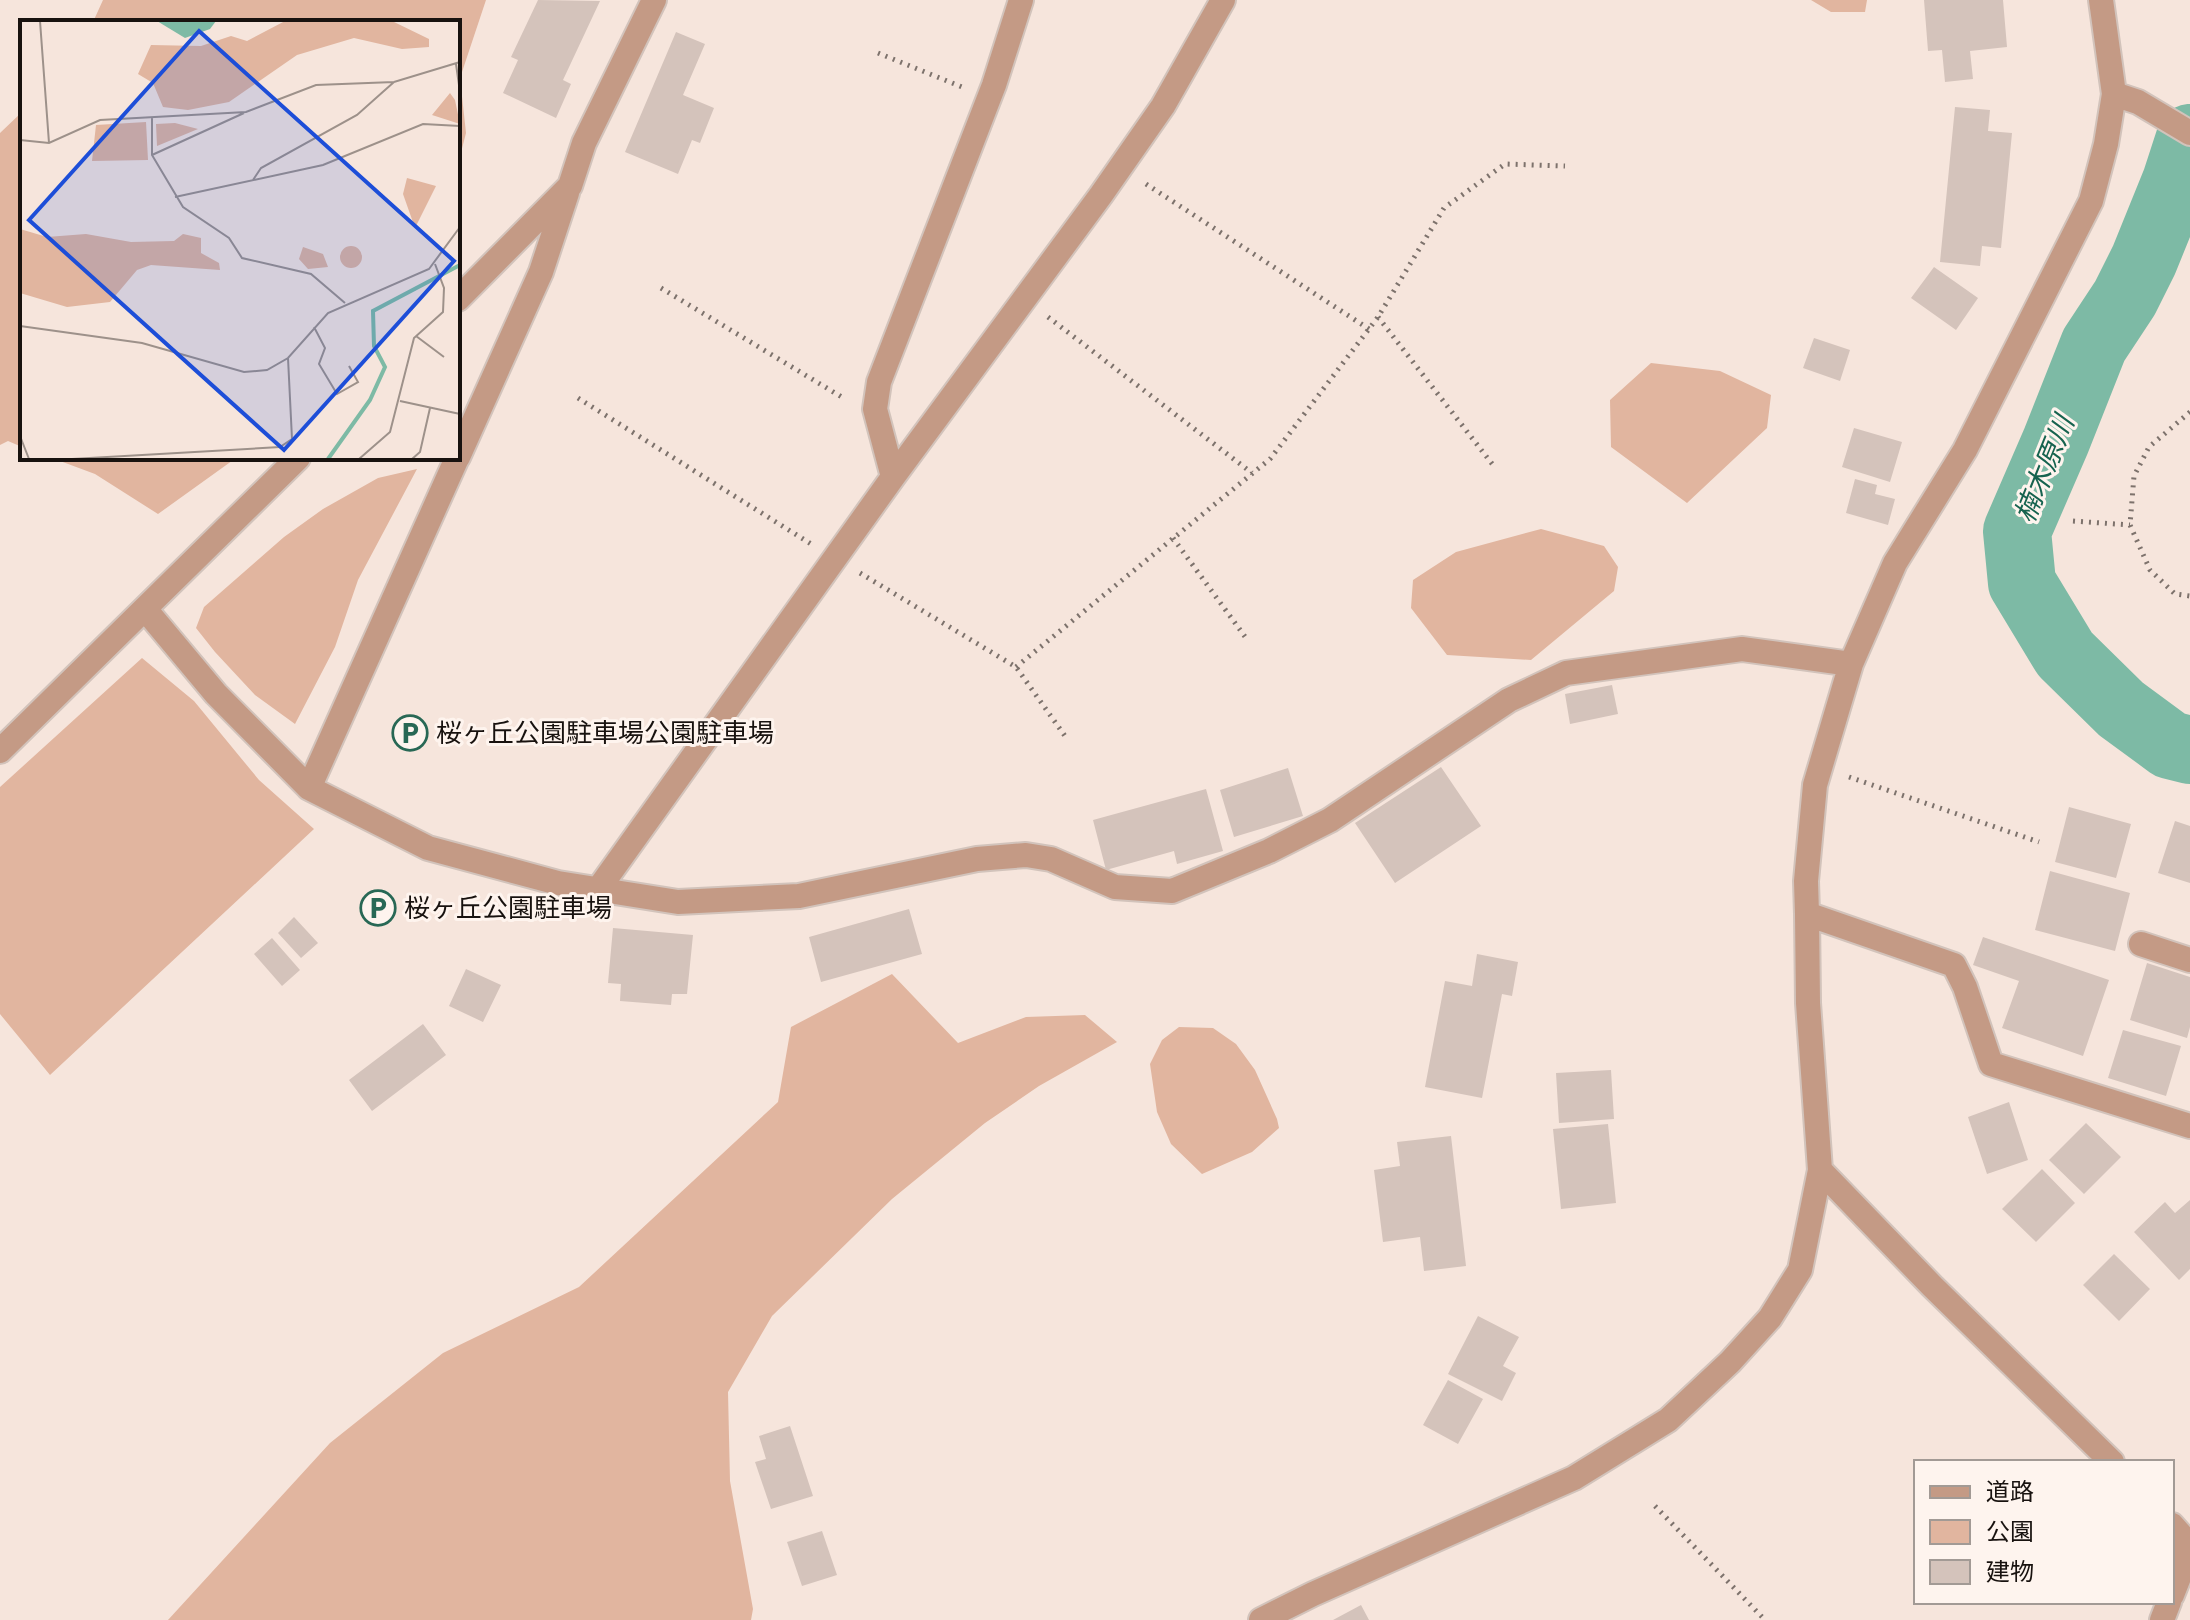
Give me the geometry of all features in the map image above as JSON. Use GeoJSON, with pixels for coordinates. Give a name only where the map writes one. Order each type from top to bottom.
{"type":"FeatureCollection","features":[{"type":"Feature","properties":{"kind":"street"},"geometry":{"type":"LineString","coordinates":[[460,453],[541,272],[584,143],[654,0]]}},
{"type":"Feature","properties":{"kind":"street"},"geometry":{"type":"LineString","coordinates":[[893,477],[875,409],[879,382],[994,85],[1021,0]]}},
{"type":"Feature","properties":{"kind":"street"},"geometry":{"type":"LineString","coordinates":[[597,891],[893,477],[1101,195],[1163,106],[1223,0]]}},
{"type":"Feature","properties":{"kind":"street"},"geometry":{"type":"LineString","coordinates":[[1261,1620],[1574,1478],[1668,1420],[1730,1362],[1770,1318],[1800,1270],[1820,1170],[1808,1003],[1806,881],[1815,785],[1851,664],[1895,563],[1965,450],[2091,201],[2106,144],[2114,94],[2101,0]]}},
{"type":"Feature","properties":{"kind":"street"},"geometry":{"type":"LineString","coordinates":[[2114,94],[2138,102],[2190,133]]}},
{"type":"Feature","properties":{"kind":"street"},"geometry":{"type":"LineString","coordinates":[[460,297],[570,186]]}},
{"type":"Feature","properties":{"kind":"street"},"geometry":{"type":"LineString","coordinates":[[0,751],[296,460]]}},
{"type":"Feature","properties":{"kind":"street"},"geometry":{"type":"LineString","coordinates":[[309,788],[457,460]]}},
{"type":"Feature","properties":{"kind":"street"},"geometry":{"type":"LineString","coordinates":[[145,609],[216,694],[309,788],[428,848],[558,883],[678,902],[799,896],[977,859],[1026,855],[1051,859],[1115,887],[1172,891],[1269,851],[1330,820],[1509,700],[1566,673],[1742,649],[1851,664]]}},
{"type":"Feature","properties":{"kind":"street"},"geometry":{"type":"LineString","coordinates":[[1807,914],[1954,965],[1965,987],[1991,1064],[2190,1126]]}},
{"type":"Feature","properties":{"kind":"street"},"geometry":{"type":"LineString","coordinates":[[2141,944],[2190,960]]}},
{"type":"Feature","properties":{"kind":"street"},"geometry":{"type":"LineString","coordinates":[[1820,1170],[1932,1286],[2110,1460]]}},
{"type":"Feature","properties":{"kind":"street"},"geometry":{"type":"LineString","coordinates":[[2174,1527],[2180,1534],[2181,1572],[2174,1590]]}},
{"type":"Feature","properties":{"kind":"path"},"geometry":{"type":"LineString","coordinates":[[878,53],[975,92]]}},
{"type":"Feature","properties":{"kind":"path"},"geometry":{"type":"LineString","coordinates":[[1016,667],[1270,459],[1378,317],[1444,208],[1505,164],[1565,166]]}},
{"type":"Feature","properties":{"kind":"path"},"geometry":{"type":"LineString","coordinates":[[1142,182],[1369,329]]}},
{"type":"Feature","properties":{"kind":"path"},"geometry":{"type":"LineString","coordinates":[[661,288],[856,406]]}},
{"type":"Feature","properties":{"kind":"path"},"geometry":{"type":"LineString","coordinates":[[1048,317],[1252,473]]}},
{"type":"Feature","properties":{"kind":"path"},"geometry":{"type":"LineString","coordinates":[[1378,317],[1493,465]]}},
{"type":"Feature","properties":{"kind":"path"},"geometry":{"type":"LineString","coordinates":[[578,398],[819,549]]}},
{"type":"Feature","properties":{"kind":"path"},"geometry":{"type":"LineString","coordinates":[[2190,412],[2149,447],[2134,476],[2130,525],[2150,570],[2175,594],[2190,596]]}},
{"type":"Feature","properties":{"kind":"path"},"geometry":{"type":"LineString","coordinates":[[2073,521],[2130,525]]}},
{"type":"Feature","properties":{"kind":"path"},"geometry":{"type":"LineString","coordinates":[[1173,538],[1246,638]]}},
{"type":"Feature","properties":{"kind":"path"},"geometry":{"type":"LineString","coordinates":[[860,572],[1016,667],[1065,736]]}},
{"type":"Feature","properties":{"kind":"path"},"geometry":{"type":"LineString","coordinates":[[1844,775],[2039,842]]}},
{"type":"Feature","properties":{"kind":"path"},"geometry":{"type":"LineString","coordinates":[[1655,1506],[1765,1620]]}},
{"type":"Feature","properties":{"kind":"green space"},"geometry":{"type":"Polygon","coordinates":[[[103,0],[486,0],[460,78],[460,20],[94,20],[103,0]]]}},
{"type":"Feature","properties":{"kind":"green space"},"geometry":{"type":"Polygon","coordinates":[[[1811,0],[1867,0],[1865,12],[1831,12],[1811,0]]]}},
{"type":"Feature","properties":{"kind":"green space"},"geometry":{"type":"Polygon","coordinates":[[[460,78],[466,133],[460,156],[460,78]]]}},
{"type":"Feature","properties":{"kind":"green space"},"geometry":{"type":"Polygon","coordinates":[[[20,114],[20,446],[8,441],[0,445],[0,133],[20,114]]]}},
{"type":"Feature","properties":{"kind":"green space"},"geometry":{"type":"Polygon","coordinates":[[[1651,363],[1720,371],[1771,395],[1767,428],[1687,503],[1611,447],[1610,400],[1651,363]]]}},
{"type":"Feature","properties":{"kind":"green space"},"geometry":{"type":"Polygon","coordinates":[[[57,460],[233,460],[158,514],[95,474],[57,460]]]}},
{"type":"Feature","properties":{"kind":"green space"},"geometry":{"type":"Polygon","coordinates":[[[417,469],[358,580],[335,647],[295,724],[255,695],[196,628],[204,607],[284,537],[323,509],[378,478],[417,469]]]}},
{"type":"Feature","properties":{"kind":"green space"},"geometry":{"type":"Polygon","coordinates":[[[1541,529],[1604,546],[1618,567],[1614,591],[1531,660],[1447,655],[1411,608],[1413,580],[1456,552],[1541,529]]]}},
{"type":"Feature","properties":{"kind":"green space"},"geometry":{"type":"Polygon","coordinates":[[[142,658],[194,701],[259,780],[314,829],[50,1075],[0,1014],[0,787],[142,658]]]}},
{"type":"Feature","properties":{"kind":"green space"},"geometry":{"type":"Polygon","coordinates":[[[892,974],[958,1043],[1026,1017],[1085,1015],[1117,1042],[1039,1086],[985,1123],[892,1199],[772,1316],[728,1392],[730,1481],[753,1609],[751,1620],[168,1620],[330,1443],[443,1353],[579,1287],[778,1102],[791,1027],[892,974]]]}},
{"type":"Feature","properties":{"kind":"green space"},"geometry":{"type":"Polygon","coordinates":[[[1179,1027],[1213,1028],[1236,1044],[1255,1070],[1279,1128],[1252,1152],[1202,1174],[1171,1144],[1157,1112],[1150,1064],[1162,1040],[1179,1027]]]}},
{"type":"Feature","properties":{"kind":"building"},"geometry":{"type":"Polygon","coordinates":[[[538,0],[600,1],[563,80],[571,84],[556,118],[503,93],[518,60],[511,57],[538,0]]]}},
{"type":"Feature","properties":{"kind":"building"},"geometry":{"type":"Polygon","coordinates":[[[1924,0],[2003,0],[2007,47],[1970,51],[1973,79],[1945,82],[1942,50],[1928,51],[1924,0]]]}},
{"type":"Feature","properties":{"kind":"building"},"geometry":{"type":"Polygon","coordinates":[[[676,32],[705,44],[683,95],[714,108],[700,143],[692,140],[678,174],[625,152],[676,32]]]}},
{"type":"Feature","properties":{"kind":"building"},"geometry":{"type":"Polygon","coordinates":[[[1955,107],[1990,110],[1988,131],[2012,133],[2001,248],[1982,246],[1980,266],[1940,262],[1955,107]]]}},
{"type":"Feature","properties":{"kind":"building"},"geometry":{"type":"Polygon","coordinates":[[[1934,267],[1978,298],[1956,330],[1911,298],[1934,267]]]}},
{"type":"Feature","properties":{"kind":"building"},"geometry":{"type":"Polygon","coordinates":[[[1814,338],[1850,350],[1840,381],[1803,368],[1814,338]]]}},
{"type":"Feature","properties":{"kind":"building"},"geometry":{"type":"Polygon","coordinates":[[[1854,428],[1902,442],[1890,482],[1842,467],[1854,428]]]}},
{"type":"Feature","properties":{"kind":"building"},"geometry":{"type":"Polygon","coordinates":[[[1855,479],[1877,485],[1875,494],[1895,499],[1888,525],[1846,513],[1855,479]]]}},
{"type":"Feature","properties":{"kind":"building"},"geometry":{"type":"Polygon","coordinates":[[[1612,685],[1618,714],[1570,724],[1565,694],[1612,685]]]}},
{"type":"Feature","properties":{"kind":"building"},"geometry":{"type":"Polygon","coordinates":[[[1441,767],[1481,826],[1395,883],[1355,823],[1441,767]]]}},
{"type":"Feature","properties":{"kind":"building"},"geometry":{"type":"Polygon","coordinates":[[[1288,768],[1303,816],[1234,837],[1220,790],[1288,768]]]}},
{"type":"Feature","properties":{"kind":"building"},"geometry":{"type":"Polygon","coordinates":[[[1206,789],[1223,851],[1177,864],[1174,851],[1106,870],[1093,820],[1206,789]]]}},
{"type":"Feature","properties":{"kind":"building"},"geometry":{"type":"Polygon","coordinates":[[[2069,807],[2131,824],[2116,878],[2055,862],[2069,807]]]}},
{"type":"Feature","properties":{"kind":"building"},"geometry":{"type":"Polygon","coordinates":[[[2175,821],[2190,826],[2190,883],[2158,873],[2175,821]]]}},
{"type":"Feature","properties":{"kind":"building"},"geometry":{"type":"Polygon","coordinates":[[[2050,871],[2130,893],[2115,951],[2035,930],[2050,871]]]}},
{"type":"Feature","properties":{"kind":"building"},"geometry":{"type":"Polygon","coordinates":[[[909,909],[922,954],[821,982],[809,937],[909,909]]]}},
{"type":"Feature","properties":{"kind":"building"},"geometry":{"type":"Polygon","coordinates":[[[294,917],[318,943],[301,958],[278,933],[294,917]]]}},
{"type":"Feature","properties":{"kind":"building"},"geometry":{"type":"Polygon","coordinates":[[[613,928],[693,935],[687,994],[672,994],[671,1005],[620,1001],[621,984],[608,983],[613,928]]]}},
{"type":"Feature","properties":{"kind":"building"},"geometry":{"type":"Polygon","coordinates":[[[1983,937],[2109,980],[2083,1056],[2002,1028],[2019,981],[1973,965],[1983,937]]]}},
{"type":"Feature","properties":{"kind":"building"},"geometry":{"type":"Polygon","coordinates":[[[272,938],[300,970],[282,986],[254,954],[272,938]]]}},
{"type":"Feature","properties":{"kind":"building"},"geometry":{"type":"Polygon","coordinates":[[[1477,954],[1518,962],[1512,996],[1502,994],[1482,1098],[1425,1087],[1445,981],[1472,986],[1477,954]]]}},
{"type":"Feature","properties":{"kind":"building"},"geometry":{"type":"Polygon","coordinates":[[[2147,963],[2190,977],[2190,1027],[2187,1038],[2130,1020],[2147,963]]]}},
{"type":"Feature","properties":{"kind":"building"},"geometry":{"type":"Polygon","coordinates":[[[466,969],[501,985],[483,1022],[449,1006],[466,969]]]}},
{"type":"Feature","properties":{"kind":"building"},"geometry":{"type":"Polygon","coordinates":[[[423,1024],[446,1055],[372,1111],[349,1080],[423,1024]]]}},
{"type":"Feature","properties":{"kind":"building"},"geometry":{"type":"Polygon","coordinates":[[[2123,1030],[2181,1046],[2166,1096],[2108,1078],[2123,1030]]]}},
{"type":"Feature","properties":{"kind":"building"},"geometry":{"type":"Polygon","coordinates":[[[1611,1070],[1614,1119],[1559,1123],[1556,1073],[1611,1070]]]}},
{"type":"Feature","properties":{"kind":"building"},"geometry":{"type":"Polygon","coordinates":[[[2009,1102],[2028,1160],[1987,1174],[1968,1117],[2009,1102]]]}},
{"type":"Feature","properties":{"kind":"building"},"geometry":{"type":"Polygon","coordinates":[[[2086,1123],[2121,1157],[2084,1194],[2049,1160],[2086,1123]]]}},
{"type":"Feature","properties":{"kind":"building"},"geometry":{"type":"Polygon","coordinates":[[[1608,1124],[1616,1203],[1561,1209],[1553,1129],[1608,1124]]]}},
{"type":"Feature","properties":{"kind":"building"},"geometry":{"type":"Polygon","coordinates":[[[1451,1136],[1466,1266],[1424,1271],[1420,1237],[1383,1242],[1374,1170],[1400,1166],[1397,1142],[1451,1136]]]}},
{"type":"Feature","properties":{"kind":"building"},"geometry":{"type":"Polygon","coordinates":[[[2042,1169],[2075,1203],[2036,1242],[2002,1209],[2042,1169]]]}},
{"type":"Feature","properties":{"kind":"building"},"geometry":{"type":"Polygon","coordinates":[[[2190,1200],[2190,1269],[2179,1280],[2134,1232],[2165,1202],[2175,1213],[2190,1200]]]}},
{"type":"Feature","properties":{"kind":"building"},"geometry":{"type":"Polygon","coordinates":[[[2114,1254],[2150,1289],[2119,1321],[2083,1285],[2114,1254]]]}},
{"type":"Feature","properties":{"kind":"building"},"geometry":{"type":"Polygon","coordinates":[[[1478,1316],[1519,1337],[1503,1366],[1516,1373],[1502,1401],[1448,1374],[1478,1316]]]}},
{"type":"Feature","properties":{"kind":"building"},"geometry":{"type":"Polygon","coordinates":[[[1448,1380],[1483,1399],[1458,1444],[1423,1425],[1448,1380]]]}},
{"type":"Feature","properties":{"kind":"building"},"geometry":{"type":"Polygon","coordinates":[[[790,1426],[813,1496],[771,1509],[755,1462],[766,1459],[759,1436],[790,1426]]]}},
{"type":"Feature","properties":{"kind":"building"},"geometry":{"type":"Polygon","coordinates":[[[822,1531],[837,1575],[802,1586],[787,1542],[822,1531]]]}},
{"type":"Feature","properties":{"kind":"building"},"geometry":{"type":"Polygon","coordinates":[[[1361,1605],[1369,1620],[1333,1620],[1361,1605]]]}},
{"type":"Feature","properties":{"kind":"waterway","name":"楠木原川"},"geometry":{"type":"LineString","coordinates":[[2190,138],[2144,260],[2125,298],[2094,345],[2017,531],[2022,583],[2065,654],[2121,709],[2170,745],[2190,750]]}},
{"type":"Feature","properties":{"kind":"place","name":"桜ヶ丘公園駐車場公園駐車場"},"geometry":{"type":"Point","coordinates":[410,733]}},
{"type":"Feature","properties":{"kind":"place","name":"桜ヶ丘公園駐車場"},"geometry":{"type":"Point","coordinates":[378,908]}}]}
